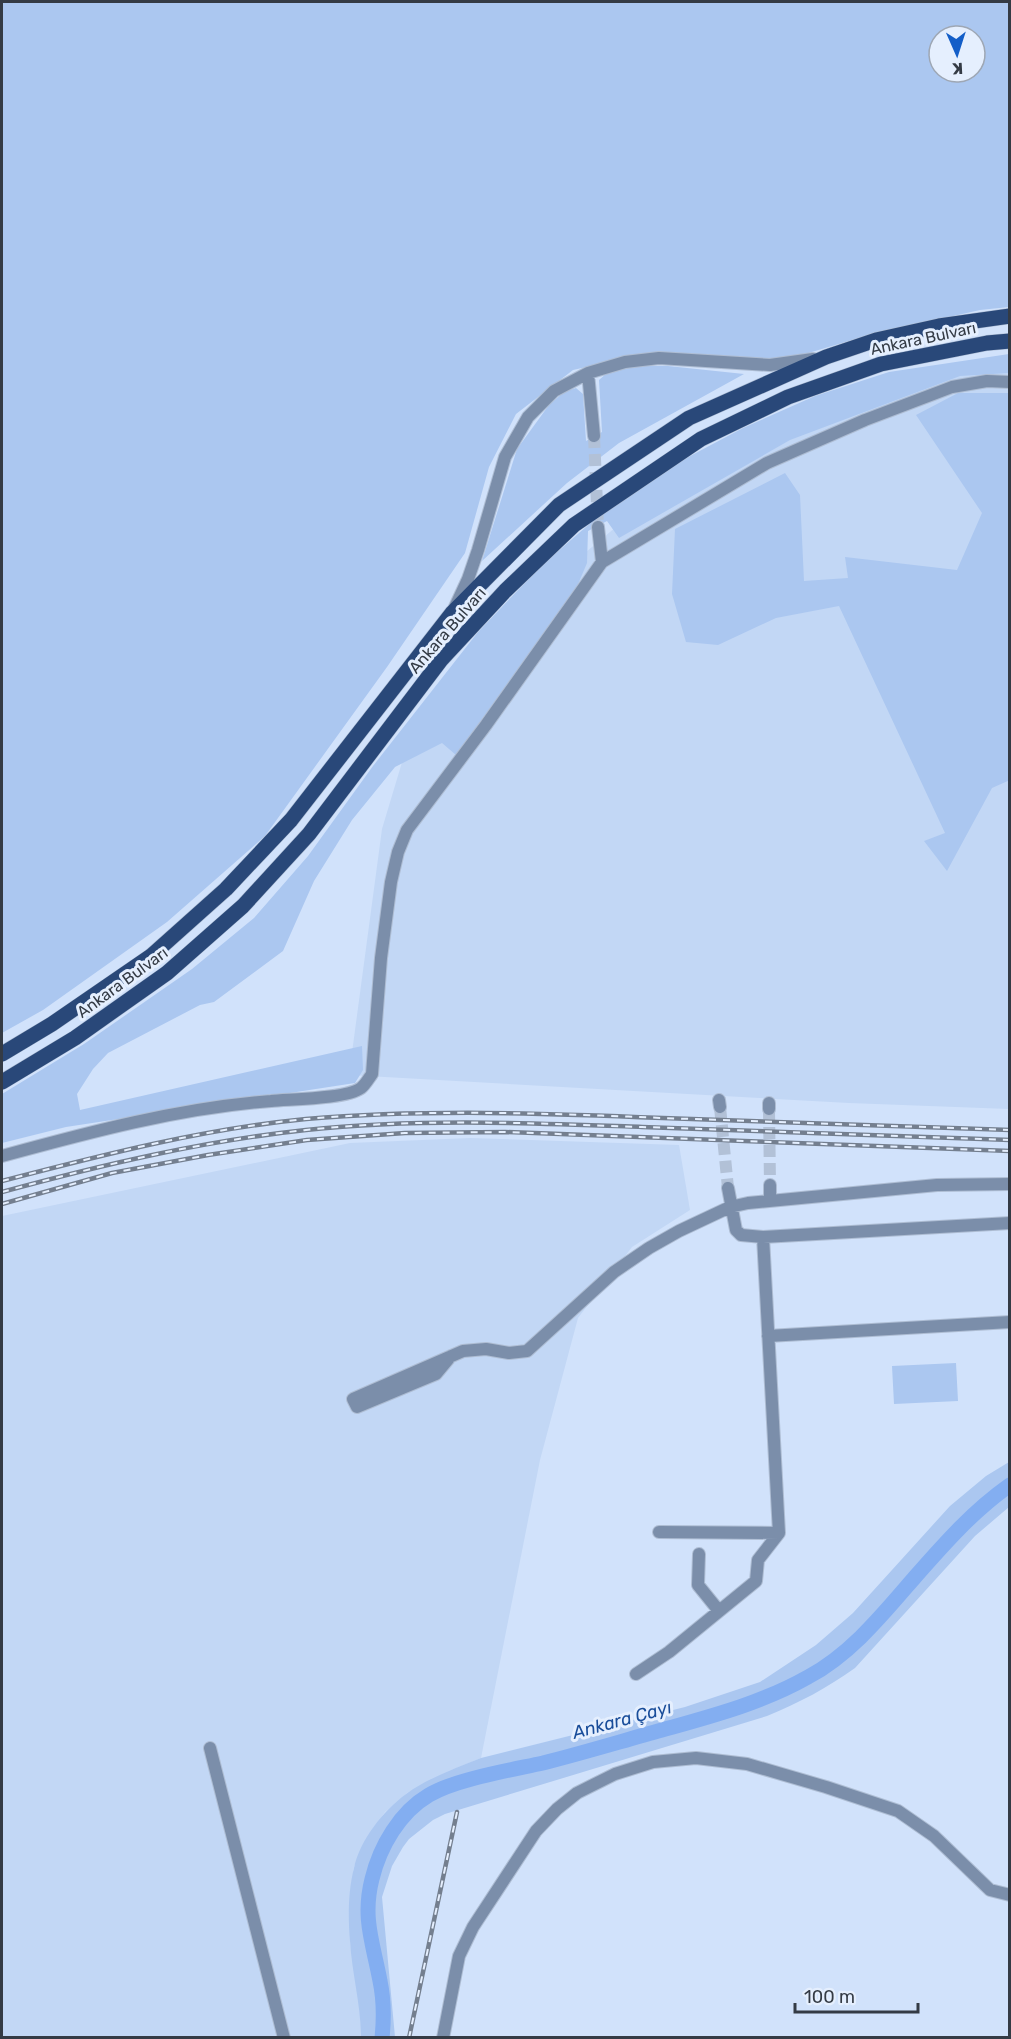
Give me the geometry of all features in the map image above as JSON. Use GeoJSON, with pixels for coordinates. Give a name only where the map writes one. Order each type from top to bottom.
{"type":"FeatureCollection","features":[{"type":"Feature","properties":{"kind":"main road","name":"Ankara Bulvarı"},"geometry":{"type":"LineString","coordinates":[[2,1054],[52,1024],[151,956],[226,889],[291,820],[452,613],[559,505],[689,418],[826,357],[876,340],[1010,316]]}},
{"type":"Feature","properties":{"kind":"main road","name":"Ankara Bulvarı"},"geometry":{"type":"LineString","coordinates":[[2,1082],[75,1038],[167,973],[243,906],[309,834],[441,660],[505,591],[574,525],[701,439],[788,397],[881,364],[987,343],[1010,341]]}},
{"type":"Feature","properties":{"kind":"street"},"geometry":{"type":"LineString","coordinates":[[452,613],[475,560],[505,456],[528,417],[554,391],[588,372],[626,362],[659,358],[771,365],[826,357]]}},
{"type":"Feature","properties":{"kind":"street"},"geometry":{"type":"LineString","coordinates":[[588,372],[594,436]]}},
{"type":"Feature","properties":{"kind":"street"},"geometry":{"type":"LineString","coordinates":[[2,1156],[135,1122],[195,1110],[334,1096],[360,1089],[372,1074],[381,958],[391,882],[398,852],[407,830],[486,726],[602,562],[767,463],[843,429],[952,387],[987,381],[1010,382]]}},
{"type":"Feature","properties":{"kind":"street"},"geometry":{"type":"LineString","coordinates":[[598,527],[602,562]]}},
{"type":"Feature","properties":{"kind":"street"},"geometry":{"type":"LineString","coordinates":[[451,1356],[436,1374],[357,1407],[353,1399],[451,1356],[463,1351],[486,1349],[509,1353],[527,1350],[622,1266],[679,1231],[730,1207],[937,1185],[1010,1184]]}},
{"type":"Feature","properties":{"kind":"street"},"geometry":{"type":"LineString","coordinates":[[770,1185],[770,1201]]}},
{"type":"Feature","properties":{"kind":"street"},"geometry":{"type":"LineString","coordinates":[[728,1188],[736,1230],[741,1235],[763,1237],[1010,1223]]}},
{"type":"Feature","properties":{"kind":"street"},"geometry":{"type":"LineString","coordinates":[[636,1674],[669,1652],[756,1581],[758,1560],[779,1533],[763,1237]]}},
{"type":"Feature","properties":{"kind":"street"},"geometry":{"type":"LineString","coordinates":[[768,1336],[1010,1322]]}},
{"type":"Feature","properties":{"kind":"street"},"geometry":{"type":"LineString","coordinates":[[659,1532],[779,1533]]}},
{"type":"Feature","properties":{"kind":"street"},"geometry":{"type":"LineString","coordinates":[[699,1554],[698,1584],[719,1611]]}},
{"type":"Feature","properties":{"kind":"street"},"geometry":{"type":"LineString","coordinates":[[210,1748],[284,2037]]}},
{"type":"Feature","properties":{"kind":"street"},"geometry":{"type":"LineString","coordinates":[[443,2037],[459,1956],[473,1927],[536,1831],[557,1809],[577,1793],[615,1774],[653,1762],[696,1758],[747,1764],[898,1811],[934,1836],[990,1890],[1010,1895]]}},
{"type":"Feature","properties":{"kind":"shaded area"},"geometry":{"type":"Polygon","coordinates":[[[2,2],[1009,2],[1009,307],[980,310],[869,335],[805,354],[757,361],[626,358],[573,370],[516,414],[489,467],[465,553],[387,667],[265,836],[167,922],[43,1010],[2,1033],[2,2]]]}},
{"type":"Feature","properties":{"kind":"shaded area"},"geometry":{"type":"Polygon","coordinates":[[[1009,354],[1009,373],[960,376],[790,440],[619,538],[607,521],[588,531],[587,563],[576,589],[456,755],[442,743],[395,767],[352,820],[314,881],[283,951],[214,1002],[200,1005],[108,1053],[93,1069],[77,1094],[80,1110],[362,1046],[363,1070],[355,1083],[66,1127],[2,1143],[2,1094],[84,1044],[192,969],[254,918],[308,856],[373,766],[478,632],[541,566],[609,507],[677,463],[743,428],[815,396],[889,372],[1009,354]]]}},
{"type":"Feature","properties":{"kind":"shaded area"},"geometry":{"type":"Polygon","coordinates":[[[1009,363],[1009,1109],[849,1103],[349,1075],[382,829],[403,759],[537,593],[677,476],[823,401],[1009,363]]]}},
{"type":"Feature","properties":{"kind":"shaded area"},"geometry":{"type":"Polygon","coordinates":[[[633,366],[668,366],[744,374],[619,443],[567,483],[482,561],[517,449],[549,405],[564,392],[576,388],[583,394],[586,441],[602,432],[599,380],[607,373],[633,366]]]}},
{"type":"Feature","properties":{"kind":"shaded area"},"geometry":{"type":"Polygon","coordinates":[[[958,393],[1009,393],[1010,780],[992,788],[947,871],[924,841],[945,833],[839,606],[776,618],[718,645],[686,642],[672,594],[675,529],[785,473],[800,495],[804,581],[848,578],[845,557],[957,570],[982,513],[916,415],[958,393]]]}},
{"type":"Feature","properties":{"kind":"shaded area"},"geometry":{"type":"Polygon","coordinates":[[[470,1138],[679,1145],[690,1210],[632,1247],[578,1318],[540,1460],[481,1758],[449,1771],[407,1793],[385,1812],[364,1843],[354,1867],[350,1895],[350,1942],[361,2017],[361,2037],[2,2038],[2,1216],[350,1143],[470,1138]]]}},
{"type":"Feature","properties":{"kind":"shaded area"},"geometry":{"type":"Polygon","coordinates":[[[956,1363],[958,1401],[894,1404],[892,1366],[956,1363]]]}},
{"type":"Feature","properties":{"kind":"shaded area"},"geometry":{"type":"Polygon","coordinates":[[[1009,1462],[1009,1507],[975,1536],[855,1668],[834,1682],[767,1716],[445,1814],[433,1820],[409,1839],[392,1866],[382,1897],[395,2037],[361,2037],[349,1932],[351,1886],[361,1847],[381,1818],[397,1801],[433,1778],[481,1758],[685,1707],[760,1682],[816,1645],[853,1613],[950,1506],[986,1476],[1009,1462]]]}},
{"type":"Feature","properties":{"kind":"waterway","name":"Ankara Çayı"},"geometry":{"type":"LineString","coordinates":[[382,2038],[383,2002],[368,1918],[369,1893],[380,1854],[386,1842],[400,1820],[419,1802],[440,1789],[454,1784],[543,1763],[718,1714],[755,1702],[808,1677],[824,1668],[852,1645],[960,1528],[1010,1485]]}},
{"type":"Feature","properties":{"kind":"tunnel"},"geometry":{"type":"LineString","coordinates":[[594,436],[598,527]]}},
{"type":"Feature","properties":{"kind":"tunnel"},"geometry":{"type":"LineString","coordinates":[[720,1107],[728,1188]]}},
{"type":"Feature","properties":{"kind":"tunnel"},"geometry":{"type":"LineString","coordinates":[[769,1109],[770,1185]]}},
{"type":"Feature","properties":{"kind":"railway"},"geometry":{"type":"LineString","coordinates":[[2,1181],[191,1136],[267,1123],[351,1116],[529,1113],[1010,1130]]}},
{"type":"Feature","properties":{"kind":"railway"},"geometry":{"type":"LineString","coordinates":[[2,1192],[77,1172],[191,1147],[267,1135],[348,1126],[474,1122],[1010,1140]]}},
{"type":"Feature","properties":{"kind":"railway"},"geometry":{"type":"LineString","coordinates":[[2,1204],[112,1173],[208,1155],[307,1140],[405,1133],[505,1132],[1010,1151]]}},
{"type":"Feature","properties":{"kind":"railway"},"geometry":{"type":"LineString","coordinates":[[409,2038],[457,1812]]}}]}
